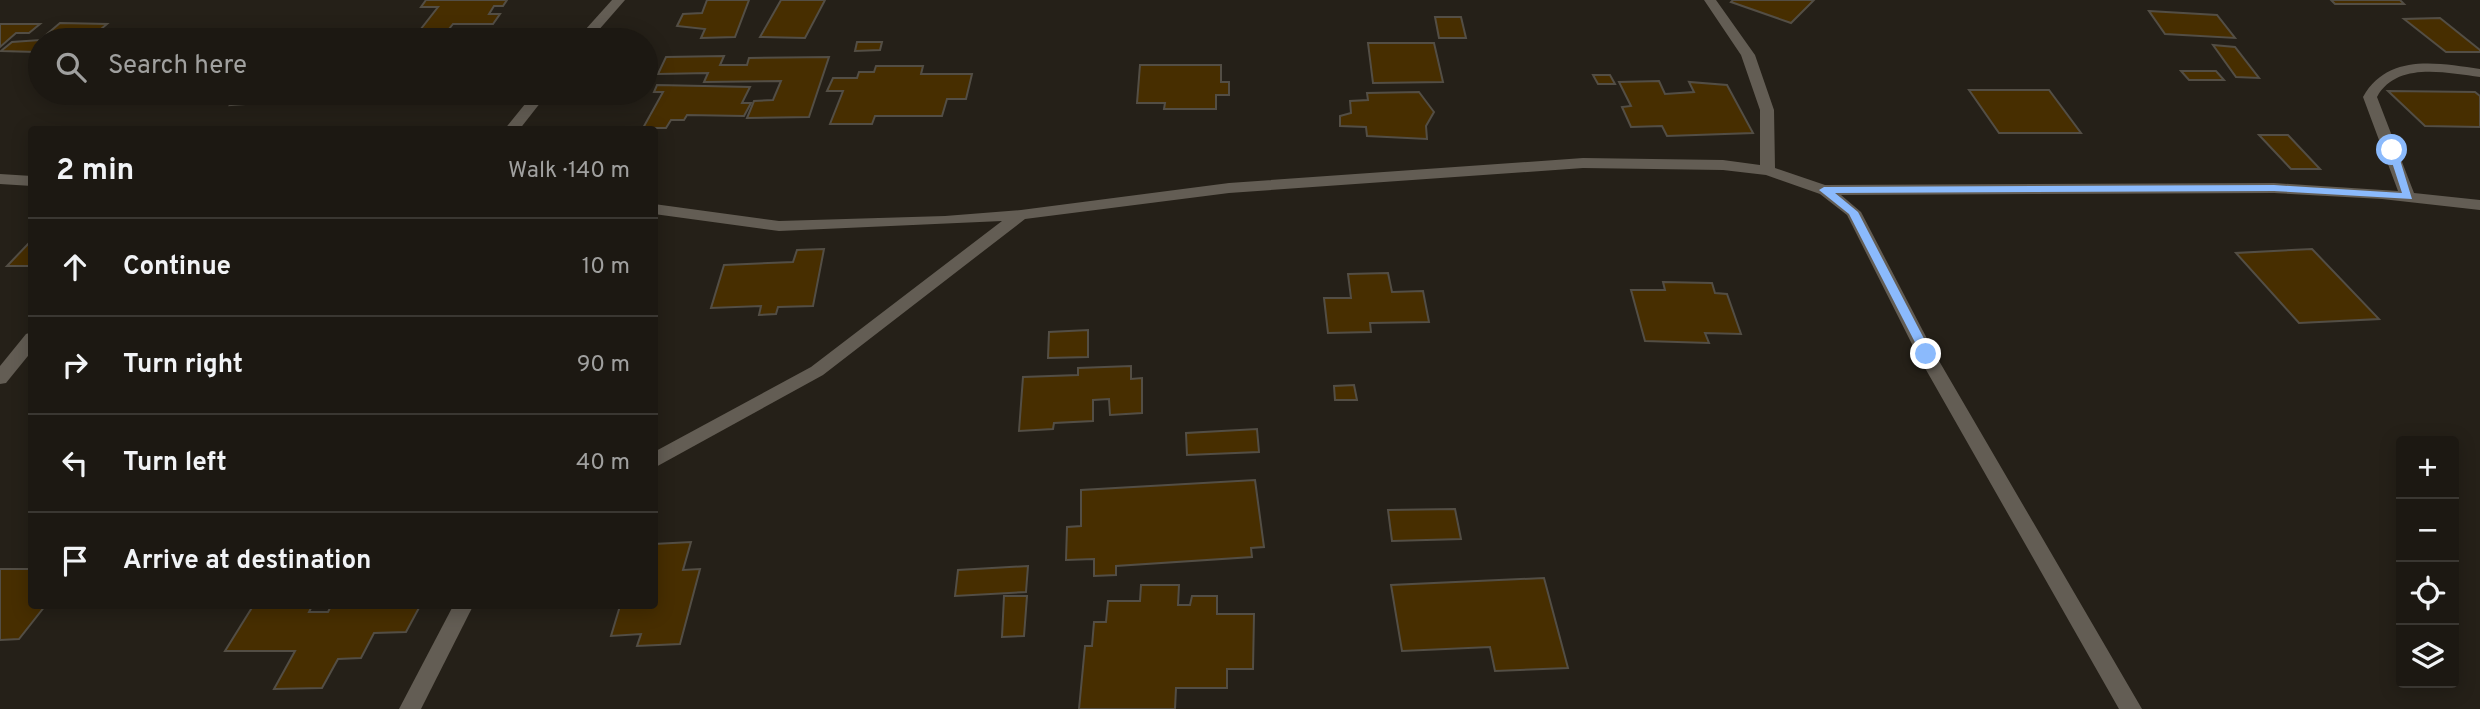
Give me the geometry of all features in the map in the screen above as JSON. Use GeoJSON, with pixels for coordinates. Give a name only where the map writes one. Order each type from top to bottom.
{"type":"FeatureCollection","features":[{"type":"Feature","properties":{"kind":"street"},"geometry":{"type":"LineString","coordinates":[[594,28],[619,0]]}},
{"type":"Feature","properties":{"kind":"street"},"geometry":{"type":"LineString","coordinates":[[1710,0],[1748,55],[1767,110],[1768,171]]}},
{"type":"Feature","properties":{"kind":"street"},"geometry":{"type":"LineString","coordinates":[[2408,197],[2370,97],[2378,79],[2393,73],[2446,69],[2480,73]]}},
{"type":"Feature","properties":{"kind":"street"},"geometry":{"type":"LineString","coordinates":[[514,126],[531,105]]}},
{"type":"Feature","properties":{"kind":"street"},"geometry":{"type":"LineString","coordinates":[[658,210],[779,226],[1021,215],[1229,188],[1583,163],[1723,165],[1768,171],[1824,190],[1853,212],[1926,354],[2131,709]]}},
{"type":"Feature","properties":{"kind":"street"},"geometry":{"type":"LineString","coordinates":[[0,179],[28,181]]}},
{"type":"Feature","properties":{"kind":"street"},"geometry":{"type":"LineString","coordinates":[[1824,190],[2274,188],[2480,205]]}},
{"type":"Feature","properties":{"kind":"street"},"geometry":{"type":"LineString","coordinates":[[658,459],[817,371],[1021,215]]}},
{"type":"Feature","properties":{"kind":"street"},"geometry":{"type":"LineString","coordinates":[[0,378],[28,343]]}},
{"type":"Feature","properties":{"kind":"street"},"geometry":{"type":"LineString","coordinates":[[410,709],[461,609]]}},
{"type":"Feature","properties":{"kind":"building"},"geometry":{"type":"Polygon","coordinates":[[[426,0],[507,0],[503,6],[494,6],[489,14],[500,14],[493,24],[453,24],[450,28],[422,28],[438,7],[421,7],[426,0]]]}},
{"type":"Feature","properties":{"kind":"building"},"geometry":{"type":"Polygon","coordinates":[[[707,0],[749,0],[735,37],[701,38],[705,29],[677,26],[683,14],[702,13],[707,0]]]}},
{"type":"Feature","properties":{"kind":"building"},"geometry":{"type":"Polygon","coordinates":[[[781,0],[825,0],[805,38],[760,37],[781,0]]]}},
{"type":"Feature","properties":{"kind":"building"},"geometry":{"type":"Polygon","coordinates":[[[1814,0],[1791,23],[1731,2],[1814,0]]]}},
{"type":"Feature","properties":{"kind":"building"},"geometry":{"type":"Polygon","coordinates":[[[2331,0],[2400,0],[2404,4],[2335,4],[2331,0]]]}},
{"type":"Feature","properties":{"kind":"building"},"geometry":{"type":"Polygon","coordinates":[[[2149,11],[2217,15],[2235,38],[2165,34],[2149,11]]]}},
{"type":"Feature","properties":{"kind":"building"},"geometry":{"type":"Polygon","coordinates":[[[1435,17],[1461,17],[1466,38],[1439,38],[1435,17]]]}},
{"type":"Feature","properties":{"kind":"building"},"geometry":{"type":"Polygon","coordinates":[[[2440,18],[2480,52],[2446,52],[2404,19],[2440,18]]]}},
{"type":"Feature","properties":{"kind":"building"},"geometry":{"type":"Polygon","coordinates":[[[60,23],[107,24],[102,28],[54,28],[60,23]]]}},
{"type":"Feature","properties":{"kind":"building"},"geometry":{"type":"Polygon","coordinates":[[[0,24],[40,24],[35,28],[28,28],[28,33],[16,33],[0,47],[0,24]]]}},
{"type":"Feature","properties":{"kind":"building"},"geometry":{"type":"Polygon","coordinates":[[[28,41],[28,52],[1,51],[12,42],[28,41]]]}},
{"type":"Feature","properties":{"kind":"building"},"geometry":{"type":"Polygon","coordinates":[[[857,42],[882,42],[880,50],[855,51],[857,42]]]}},
{"type":"Feature","properties":{"kind":"building"},"geometry":{"type":"Polygon","coordinates":[[[1368,43],[1434,43],[1443,82],[1373,83],[1368,43]]]}},
{"type":"Feature","properties":{"kind":"building"},"geometry":{"type":"Polygon","coordinates":[[[2213,45],[2235,47],[2259,78],[2236,77],[2213,45]]]}},
{"type":"Feature","properties":{"kind":"building"},"geometry":{"type":"Polygon","coordinates":[[[724,56],[720,65],[747,65],[749,58],[829,57],[809,117],[747,118],[754,101],[773,100],[781,81],[704,82],[708,73],[658,74],[666,57],[724,56]]]}},
{"type":"Feature","properties":{"kind":"building"},"geometry":{"type":"Polygon","coordinates":[[[1140,65],[1221,65],[1221,82],[1229,82],[1229,95],[1216,95],[1216,109],[1164,109],[1165,103],[1137,103],[1140,65]]]}},
{"type":"Feature","properties":{"kind":"building"},"geometry":{"type":"Polygon","coordinates":[[[876,66],[923,66],[921,74],[972,74],[966,99],[947,99],[942,116],[875,116],[872,124],[830,124],[843,91],[827,91],[833,78],[857,78],[859,72],[874,72],[876,66]]]}},
{"type":"Feature","properties":{"kind":"building"},"geometry":{"type":"Polygon","coordinates":[[[2181,71],[2216,71],[2224,80],[2189,80],[2181,71]]]}},
{"type":"Feature","properties":{"kind":"building"},"geometry":{"type":"Polygon","coordinates":[[[1593,75],[1610,75],[1615,84],[1598,84],[1593,75]]]}},
{"type":"Feature","properties":{"kind":"building"},"geometry":{"type":"Polygon","coordinates":[[[1659,81],[1665,94],[1694,92],[1689,82],[1727,85],[1753,133],[1667,136],[1662,126],[1631,127],[1622,107],[1631,106],[1619,82],[1659,81]]]}},
{"type":"Feature","properties":{"kind":"building"},"geometry":{"type":"Polygon","coordinates":[[[658,85],[750,87],[742,103],[751,103],[744,116],[687,115],[684,120],[671,120],[666,128],[644,126],[663,92],[658,92],[658,85]]]}},
{"type":"Feature","properties":{"kind":"building"},"geometry":{"type":"Polygon","coordinates":[[[1969,90],[2049,90],[2081,133],[1999,133],[1969,90]]]}},
{"type":"Feature","properties":{"kind":"building"},"geometry":{"type":"Polygon","coordinates":[[[2388,91],[2475,92],[2480,96],[2480,127],[2425,126],[2388,91]]]}},
{"type":"Feature","properties":{"kind":"building"},"geometry":{"type":"Polygon","coordinates":[[[1419,92],[1434,112],[1426,126],[1427,139],[1367,136],[1366,127],[1340,126],[1340,116],[1351,113],[1350,101],[1368,100],[1367,93],[1419,92]]]}},
{"type":"Feature","properties":{"kind":"building"},"geometry":{"type":"Polygon","coordinates":[[[2259,135],[2288,135],[2320,169],[2291,169],[2259,135]]]}},
{"type":"Feature","properties":{"kind":"building"},"geometry":{"type":"Polygon","coordinates":[[[28,244],[28,266],[7,266],[28,244]]]}},
{"type":"Feature","properties":{"kind":"building"},"geometry":{"type":"Polygon","coordinates":[[[824,249],[813,306],[778,307],[776,314],[759,315],[761,306],[711,308],[724,265],[793,262],[797,250],[824,249]]]}},
{"type":"Feature","properties":{"kind":"building"},"geometry":{"type":"Polygon","coordinates":[[[2312,249],[2379,319],[2299,323],[2236,253],[2312,249]]]}},
{"type":"Feature","properties":{"kind":"building"},"geometry":{"type":"Polygon","coordinates":[[[1388,273],[1392,292],[1423,291],[1429,322],[1370,323],[1371,332],[1328,333],[1324,298],[1351,298],[1348,274],[1388,273]]]}},
{"type":"Feature","properties":{"kind":"building"},"geometry":{"type":"Polygon","coordinates":[[[1663,282],[1712,283],[1715,293],[1727,294],[1741,334],[1705,333],[1709,343],[1645,341],[1631,290],[1665,290],[1663,282]]]}},
{"type":"Feature","properties":{"kind":"building"},"geometry":{"type":"Polygon","coordinates":[[[1088,330],[1088,357],[1048,358],[1049,332],[1088,330]]]}},
{"type":"Feature","properties":{"kind":"building"},"geometry":{"type":"Polygon","coordinates":[[[1131,366],[1131,379],[1142,378],[1142,413],[1110,415],[1109,399],[1093,400],[1093,421],[1054,423],[1053,429],[1019,431],[1023,377],[1078,375],[1078,368],[1131,366]]]}},
{"type":"Feature","properties":{"kind":"building"},"geometry":{"type":"Polygon","coordinates":[[[1354,385],[1357,400],[1335,400],[1334,386],[1354,385]]]}},
{"type":"Feature","properties":{"kind":"building"},"geometry":{"type":"Polygon","coordinates":[[[1257,429],[1259,452],[1187,455],[1186,433],[1257,429]]]}},
{"type":"Feature","properties":{"kind":"building"},"geometry":{"type":"Polygon","coordinates":[[[1255,480],[1264,547],[1251,548],[1252,557],[1116,566],[1116,575],[1094,576],[1094,559],[1066,560],[1067,527],[1081,526],[1081,490],[1255,480]]]}},
{"type":"Feature","properties":{"kind":"building"},"geometry":{"type":"Polygon","coordinates":[[[1455,509],[1461,539],[1392,541],[1388,510],[1455,509]]]}},
{"type":"Feature","properties":{"kind":"building"},"geometry":{"type":"Polygon","coordinates":[[[691,542],[683,570],[700,569],[680,644],[637,646],[641,634],[611,636],[619,609],[658,609],[658,544],[691,542]]]}},
{"type":"Feature","properties":{"kind":"building"},"geometry":{"type":"Polygon","coordinates":[[[1028,566],[1026,592],[955,596],[958,570],[1028,566]]]}},
{"type":"Feature","properties":{"kind":"building"},"geometry":{"type":"Polygon","coordinates":[[[0,569],[28,569],[28,609],[43,609],[19,639],[0,640],[0,569]]]}},
{"type":"Feature","properties":{"kind":"building"},"geometry":{"type":"Polygon","coordinates":[[[1544,578],[1568,668],[1495,671],[1490,647],[1402,651],[1391,585],[1544,578]]]}},
{"type":"Feature","properties":{"kind":"building"},"geometry":{"type":"Polygon","coordinates":[[[1141,585],[1179,585],[1178,605],[1190,605],[1192,596],[1217,596],[1217,614],[1254,614],[1253,669],[1227,669],[1227,688],[1176,688],[1175,709],[1079,709],[1085,646],[1092,646],[1094,622],[1106,622],[1108,601],[1140,601],[1141,585]]]}},
{"type":"Feature","properties":{"kind":"building"},"geometry":{"type":"Polygon","coordinates":[[[1004,596],[1027,596],[1024,636],[1002,637],[1004,596]]]}},
{"type":"Feature","properties":{"kind":"building"},"geometry":{"type":"Polygon","coordinates":[[[251,609],[310,609],[309,612],[328,612],[330,609],[418,609],[406,632],[374,633],[361,658],[338,659],[322,688],[274,689],[295,651],[225,651],[251,609]]]}},
{"type":"Feature","properties":{"kind":"route"},"geometry":{"type":"LineString","coordinates":[[1926,354],[1853,212],[1842,201],[1824,190],[2274,188],[2408,197],[2392,150]]}}]}
